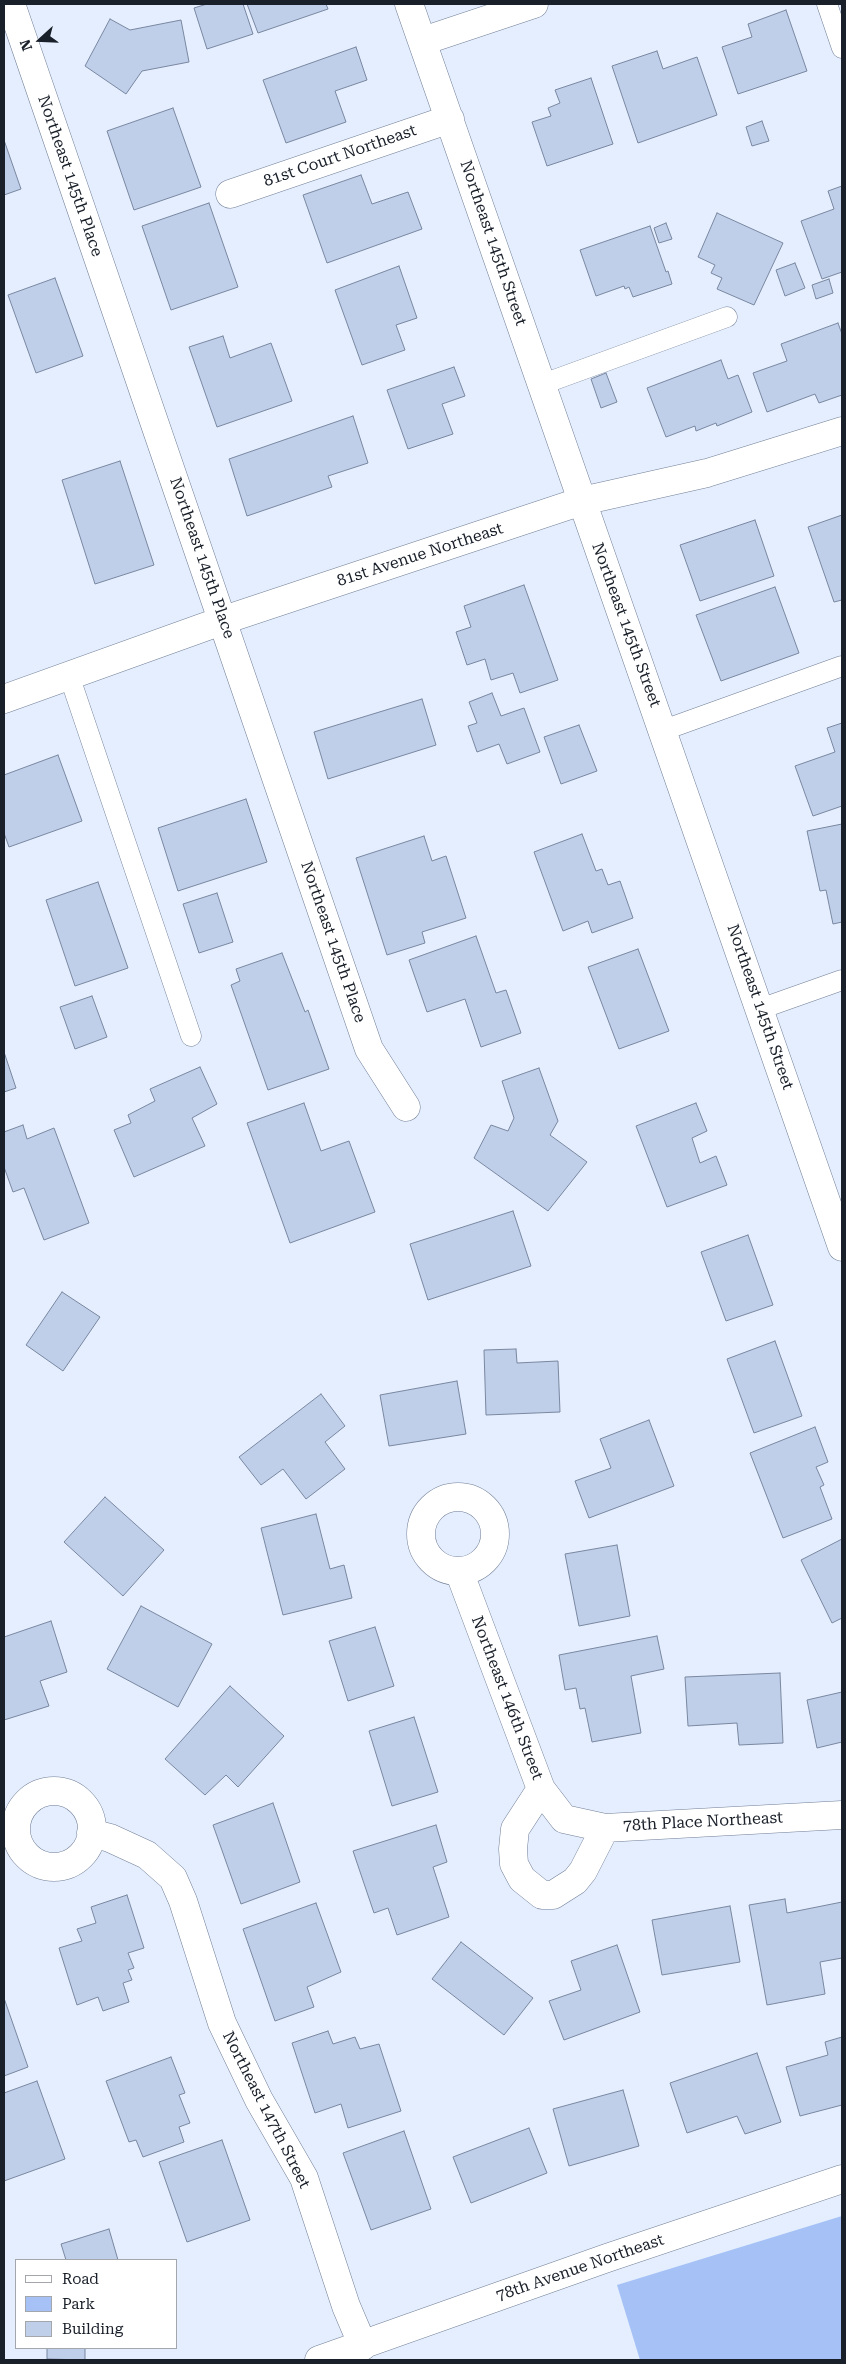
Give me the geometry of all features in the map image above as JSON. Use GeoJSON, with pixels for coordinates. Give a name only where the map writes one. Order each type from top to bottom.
{"type":"FeatureCollection","features":[{"type":"Feature","properties":{"kind":"street","name":"Northeast 145th Place"},"geometry":{"type":"LineString","coordinates":[[11,4],[224,620],[369,1049],[406,1107]]}},
{"type":"Feature","properties":{"kind":"street","name":"Northeast 145th Street"},"geometry":{"type":"LineString","coordinates":[[409,4],[760,1009],[836,1206],[842,1247]]}},
{"type":"Feature","properties":{"kind":"street"},"geometry":{"type":"LineString","coordinates":[[422,41],[534,4]]}},
{"type":"Feature","properties":{"kind":"street","name":"81st Court Northeast"},"geometry":{"type":"LineString","coordinates":[[230,194],[450,119]]}},
{"type":"Feature","properties":{"kind":"street","name":"81st Avenue Northeast"},"geometry":{"type":"LineString","coordinates":[[4,699],[224,620],[582,501],[707,473],[842,431]]}},
{"type":"Feature","properties":{"kind":"street","name":"Northeast 146th Street"},"geometry":{"type":"LineString","coordinates":[[459,1571],[541,1789],[564,1819]]}},
{"type":"Feature","properties":{"kind":"street"},"geometry":{"type":"LineString","coordinates":[[541,1789],[515,1829],[512,1849],[514,1864],[522,1879],[542,1895],[553,1895],[575,1881],[583,1871],[606,1828]]}},
{"type":"Feature","properties":{"kind":"street","name":"78th Place Northeast"},"geometry":{"type":"LineString","coordinates":[[564,1819],[606,1828],[842,1815]]}},
{"type":"Feature","properties":{"kind":"street","name":"Northeast 147th Street"},"geometry":{"type":"LineString","coordinates":[[91,1833],[110,1838],[147,1855],[173,1878],[183,1901],[222,2023],[259,2100],[304,2178],[346,2306],[363,2346]]}},
{"type":"Feature","properties":{"kind":"street","name":"78th Avenue Northeast"},"geometry":{"type":"LineString","coordinates":[[319,2360],[607,2258],[842,2179]]}},
{"type":"Feature","properties":{"kind":"lane"},"geometry":{"type":"LineString","coordinates":[[827,4],[842,48]]}},
{"type":"Feature","properties":{"kind":"lane"},"geometry":{"type":"LineString","coordinates":[[543,384],[727,317]]}},
{"type":"Feature","properties":{"kind":"lane"},"geometry":{"type":"LineString","coordinates":[[664,730],[842,666]]}},
{"type":"Feature","properties":{"kind":"lane"},"geometry":{"type":"LineString","coordinates":[[69,675],[191,1036]]}},
{"type":"Feature","properties":{"kind":"lane"},"geometry":{"type":"LineString","coordinates":[[760,1009],[842,980]]}},
{"type":"Feature","properties":{"kind":"green space"},"geometry":{"type":"Polygon","coordinates":[[[842,2216],[842,2360],[640,2360],[617,2285],[842,2216]]]}},
{"type":"Feature","properties":{"kind":"building"},"geometry":{"type":"Polygon","coordinates":[[[207,4],[243,4],[253,34],[207,49],[194,8],[207,4]]]}},
{"type":"Feature","properties":{"kind":"building"},"geometry":{"type":"Polygon","coordinates":[[[247,4],[326,4],[328,9],[258,33],[247,4]]]}},
{"type":"Feature","properties":{"kind":"building"},"geometry":{"type":"Polygon","coordinates":[[[786,10],[807,71],[738,94],[722,47],[752,37],[748,24],[786,10]]]}},
{"type":"Feature","properties":{"kind":"building"},"geometry":{"type":"Polygon","coordinates":[[[110,19],[130,30],[181,20],[189,62],[142,71],[126,94],[85,66],[110,19]]]}},
{"type":"Feature","properties":{"kind":"building"},"geometry":{"type":"Polygon","coordinates":[[[356,47],[367,80],[335,91],[346,122],[286,143],[263,80],[356,47]]]}},
{"type":"Feature","properties":{"kind":"building"},"geometry":{"type":"Polygon","coordinates":[[[657,51],[663,69],[697,57],[717,115],[638,143],[612,66],[657,51]]]}},
{"type":"Feature","properties":{"kind":"building"},"geometry":{"type":"Polygon","coordinates":[[[591,78],[613,144],[547,166],[532,122],[551,116],[548,108],[560,103],[555,90],[591,78]]]}},
{"type":"Feature","properties":{"kind":"building"},"geometry":{"type":"Polygon","coordinates":[[[173,108],[201,187],[134,210],[107,131],[173,108]]]}},
{"type":"Feature","properties":{"kind":"building"},"geometry":{"type":"Polygon","coordinates":[[[762,121],[769,141],[752,146],[746,127],[762,121]]]}},
{"type":"Feature","properties":{"kind":"building"},"geometry":{"type":"Polygon","coordinates":[[[4,140],[21,189],[4,195],[4,140]]]}},
{"type":"Feature","properties":{"kind":"building"},"geometry":{"type":"Polygon","coordinates":[[[361,175],[372,204],[408,192],[422,229],[327,263],[303,195],[361,175]]]}},
{"type":"Feature","properties":{"kind":"building"},"geometry":{"type":"Polygon","coordinates":[[[842,186],[842,272],[822,279],[801,221],[834,209],[828,191],[842,186]]]}},
{"type":"Feature","properties":{"kind":"building"},"geometry":{"type":"Polygon","coordinates":[[[209,203],[238,287],[171,310],[142,226],[209,203]]]}},
{"type":"Feature","properties":{"kind":"building"},"geometry":{"type":"Polygon","coordinates":[[[717,213],[783,243],[754,305],[717,289],[722,278],[711,273],[715,265],[698,257],[717,213]]]}},
{"type":"Feature","properties":{"kind":"building"},"geometry":{"type":"Polygon","coordinates":[[[666,223],[672,239],[659,243],[654,228],[666,223]]]}},
{"type":"Feature","properties":{"kind":"building"},"geometry":{"type":"Polygon","coordinates":[[[650,226],[672,284],[633,297],[629,287],[625,289],[624,286],[596,296],[580,250],[650,226]]]}},
{"type":"Feature","properties":{"kind":"building"},"geometry":{"type":"Polygon","coordinates":[[[795,263],[805,288],[785,296],[776,270],[795,263]]]}},
{"type":"Feature","properties":{"kind":"building"},"geometry":{"type":"Polygon","coordinates":[[[399,266],[417,318],[396,325],[405,350],[362,365],[335,290],[399,266]]]}},
{"type":"Feature","properties":{"kind":"building"},"geometry":{"type":"Polygon","coordinates":[[[55,278],[83,356],[36,373],[8,295],[55,278]]]}},
{"type":"Feature","properties":{"kind":"building"},"geometry":{"type":"Polygon","coordinates":[[[829,279],[833,293],[816,299],[812,285],[829,279]]]}},
{"type":"Feature","properties":{"kind":"building"},"geometry":{"type":"Polygon","coordinates":[[[838,323],[842,334],[842,395],[819,403],[815,394],[767,412],[753,373],[787,361],[781,344],[838,323]]]}},
{"type":"Feature","properties":{"kind":"building"},"geometry":{"type":"Polygon","coordinates":[[[223,336],[230,358],[271,343],[292,401],[217,427],[189,347],[223,336]]]}},
{"type":"Feature","properties":{"kind":"building"},"geometry":{"type":"Polygon","coordinates":[[[721,360],[728,379],[738,375],[752,412],[717,426],[716,423],[696,431],[695,426],[666,437],[647,388],[721,360]]]}},
{"type":"Feature","properties":{"kind":"building"},"geometry":{"type":"Polygon","coordinates":[[[454,367],[465,396],[442,404],[453,434],[408,449],[387,390],[454,367]]]}},
{"type":"Feature","properties":{"kind":"building"},"geometry":{"type":"Polygon","coordinates":[[[606,373],[617,402],[601,408],[591,379],[606,373]]]}},
{"type":"Feature","properties":{"kind":"building"},"geometry":{"type":"Polygon","coordinates":[[[353,416],[368,463],[328,476],[332,487],[247,516],[229,459],[353,416]]]}},
{"type":"Feature","properties":{"kind":"building"},"geometry":{"type":"Polygon","coordinates":[[[120,461],[154,565],[95,584],[62,480],[120,461]]]}},
{"type":"Feature","properties":{"kind":"building"},"geometry":{"type":"Polygon","coordinates":[[[842,515],[842,600],[834,602],[808,527],[842,515]]]}},
{"type":"Feature","properties":{"kind":"building"},"geometry":{"type":"Polygon","coordinates":[[[755,520],[774,576],[700,601],[680,545],[755,520]]]}},
{"type":"Feature","properties":{"kind":"building"},"geometry":{"type":"Polygon","coordinates":[[[524,585],[558,680],[520,693],[513,673],[491,680],[485,659],[467,665],[456,632],[471,627],[464,606],[524,585]]]}},
{"type":"Feature","properties":{"kind":"building"},"geometry":{"type":"Polygon","coordinates":[[[775,587],[799,653],[721,681],[696,615],[775,587]]]}},
{"type":"Feature","properties":{"kind":"building"},"geometry":{"type":"Polygon","coordinates":[[[492,693],[501,716],[524,708],[540,752],[507,764],[499,744],[477,752],[468,726],[477,723],[469,702],[492,693]]]}},
{"type":"Feature","properties":{"kind":"building"},"geometry":{"type":"Polygon","coordinates":[[[422,699],[436,745],[328,779],[314,732],[422,699]]]}},
{"type":"Feature","properties":{"kind":"building"},"geometry":{"type":"Polygon","coordinates":[[[842,723],[842,806],[813,816],[795,766],[835,752],[827,728],[842,723]]]}},
{"type":"Feature","properties":{"kind":"building"},"geometry":{"type":"Polygon","coordinates":[[[579,725],[597,771],[561,784],[544,737],[579,725]]]}},
{"type":"Feature","properties":{"kind":"building"},"geometry":{"type":"Polygon","coordinates":[[[58,755],[82,821],[9,847],[4,833],[4,775],[58,755]]]}},
{"type":"Feature","properties":{"kind":"building"},"geometry":{"type":"Polygon","coordinates":[[[246,799],[267,862],[178,891],[158,828],[246,799]]]}},
{"type":"Feature","properties":{"kind":"building"},"geometry":{"type":"Polygon","coordinates":[[[842,824],[842,922],[833,924],[826,890],[820,891],[807,831],[842,824]]]}},
{"type":"Feature","properties":{"kind":"building"},"geometry":{"type":"Polygon","coordinates":[[[582,834],[596,871],[602,869],[608,885],[620,881],[633,918],[592,933],[588,921],[563,931],[534,852],[582,834]]]}},
{"type":"Feature","properties":{"kind":"building"},"geometry":{"type":"Polygon","coordinates":[[[424,836],[432,861],[446,856],[466,918],[422,932],[425,943],[387,955],[356,858],[424,836]]]}},
{"type":"Feature","properties":{"kind":"building"},"geometry":{"type":"Polygon","coordinates":[[[98,882],[128,968],[75,986],[46,900],[98,882]]]}},
{"type":"Feature","properties":{"kind":"building"},"geometry":{"type":"Polygon","coordinates":[[[217,893],[233,942],[199,953],[183,904],[217,893]]]}},
{"type":"Feature","properties":{"kind":"building"},"geometry":{"type":"Polygon","coordinates":[[[476,936],[496,993],[506,990],[521,1033],[481,1047],[465,999],[427,1012],[409,960],[476,936]]]}},
{"type":"Feature","properties":{"kind":"building"},"geometry":{"type":"Polygon","coordinates":[[[638,949],[669,1031],[619,1049],[588,967],[638,949]]]}},
{"type":"Feature","properties":{"kind":"building"},"geometry":{"type":"Polygon","coordinates":[[[282,953],[305,1012],[308,1010],[329,1069],[268,1090],[231,985],[240,981],[236,969],[282,953]]]}},
{"type":"Feature","properties":{"kind":"building"},"geometry":{"type":"Polygon","coordinates":[[[92,996],[107,1037],[75,1049],[60,1007],[92,996]]]}},
{"type":"Feature","properties":{"kind":"building"},"geometry":{"type":"Polygon","coordinates":[[[4,1052],[16,1088],[4,1092],[4,1052]]]}},
{"type":"Feature","properties":{"kind":"building"},"geometry":{"type":"Polygon","coordinates":[[[200,1067],[217,1104],[192,1118],[205,1146],[134,1177],[114,1130],[131,1123],[128,1115],[155,1101],[150,1089],[200,1067]]]}},
{"type":"Feature","properties":{"kind":"building"},"geometry":{"type":"Polygon","coordinates":[[[539,1068],[558,1121],[550,1135],[587,1162],[548,1211],[474,1158],[491,1125],[508,1131],[514,1118],[502,1081],[539,1068]]]}},
{"type":"Feature","properties":{"kind":"building"},"geometry":{"type":"Polygon","coordinates":[[[304,1103],[321,1151],[349,1141],[375,1212],[290,1243],[247,1123],[304,1103]]]}},
{"type":"Feature","properties":{"kind":"building"},"geometry":{"type":"Polygon","coordinates":[[[696,1103],[707,1131],[692,1138],[700,1163],[716,1156],[727,1185],[667,1207],[636,1126],[696,1103]]]}},
{"type":"Feature","properties":{"kind":"building"},"geometry":{"type":"Polygon","coordinates":[[[23,1125],[27,1139],[54,1128],[89,1223],[44,1240],[24,1188],[13,1192],[4,1167],[4,1132],[23,1125]]]}},
{"type":"Feature","properties":{"kind":"building"},"geometry":{"type":"Polygon","coordinates":[[[513,1211],[531,1266],[428,1300],[410,1244],[513,1211]]]}},
{"type":"Feature","properties":{"kind":"building"},"geometry":{"type":"Polygon","coordinates":[[[748,1235],[773,1305],[726,1321],[701,1252],[748,1235]]]}},
{"type":"Feature","properties":{"kind":"building"},"geometry":{"type":"Polygon","coordinates":[[[62,1292],[100,1317],[63,1371],[26,1345],[62,1292]]]}},
{"type":"Feature","properties":{"kind":"building"},"geometry":{"type":"Polygon","coordinates":[[[775,1341],[802,1416],[754,1433],[727,1359],[775,1341]]]}},
{"type":"Feature","properties":{"kind":"building"},"geometry":{"type":"Polygon","coordinates":[[[516,1349],[517,1363],[558,1361],[560,1412],[486,1415],[484,1350],[516,1349]]]}},
{"type":"Feature","properties":{"kind":"building"},"geometry":{"type":"Polygon","coordinates":[[[457,1381],[466,1434],[389,1446],[380,1395],[457,1381]]]}},
{"type":"Feature","properties":{"kind":"building"},"geometry":{"type":"Polygon","coordinates":[[[321,1394],[345,1426],[325,1442],[345,1469],[306,1499],[283,1469],[261,1485],[239,1457],[321,1394]]]}},
{"type":"Feature","properties":{"kind":"building"},"geometry":{"type":"Polygon","coordinates":[[[649,1420],[674,1486],[589,1518],[575,1481],[611,1468],[600,1439],[649,1420]]]}},
{"type":"Feature","properties":{"kind":"building"},"geometry":{"type":"Polygon","coordinates":[[[815,1427],[828,1462],[816,1467],[824,1485],[820,1487],[832,1519],[783,1538],[750,1453],[815,1427]]]}},
{"type":"Feature","properties":{"kind":"building"},"geometry":{"type":"Polygon","coordinates":[[[105,1497],[164,1550],[123,1596],[64,1542],[105,1497]]]}},
{"type":"Feature","properties":{"kind":"building"},"geometry":{"type":"Polygon","coordinates":[[[316,1514],[330,1569],[344,1565],[352,1598],[283,1615],[261,1528],[316,1514]]]}},
{"type":"Feature","properties":{"kind":"building"},"geometry":{"type":"Polygon","coordinates":[[[842,1539],[842,1618],[832,1623],[801,1560],[842,1539]]]}},
{"type":"Feature","properties":{"kind":"building"},"geometry":{"type":"Polygon","coordinates":[[[617,1545],[630,1616],[579,1626],[565,1554],[617,1545]]]}},
{"type":"Feature","properties":{"kind":"building"},"geometry":{"type":"Polygon","coordinates":[[[141,1606],[212,1644],[178,1707],[107,1669],[141,1606]]]}},
{"type":"Feature","properties":{"kind":"building"},"geometry":{"type":"Polygon","coordinates":[[[51,1621],[67,1672],[40,1681],[49,1706],[4,1720],[4,1637],[51,1621]]]}},
{"type":"Feature","properties":{"kind":"building"},"geometry":{"type":"Polygon","coordinates":[[[375,1627],[394,1686],[348,1701],[329,1641],[375,1627]]]}},
{"type":"Feature","properties":{"kind":"building"},"geometry":{"type":"Polygon","coordinates":[[[657,1636],[664,1669],[631,1676],[641,1733],[592,1742],[585,1708],[580,1709],[576,1688],[565,1690],[559,1655],[657,1636]]]}},
{"type":"Feature","properties":{"kind":"building"},"geometry":{"type":"Polygon","coordinates":[[[780,1673],[783,1743],[739,1745],[737,1723],[688,1726],[685,1677],[780,1673]]]}},
{"type":"Feature","properties":{"kind":"building"},"geometry":{"type":"Polygon","coordinates":[[[230,1686],[284,1736],[238,1787],[226,1775],[205,1795],[165,1759],[230,1686]]]}},
{"type":"Feature","properties":{"kind":"building"},"geometry":{"type":"Polygon","coordinates":[[[842,1692],[842,1742],[817,1748],[807,1700],[842,1692]]]}},
{"type":"Feature","properties":{"kind":"building"},"geometry":{"type":"Polygon","coordinates":[[[414,1717],[438,1792],[392,1806],[369,1731],[414,1717]]]}},
{"type":"Feature","properties":{"kind":"building"},"geometry":{"type":"Polygon","coordinates":[[[273,1803],[300,1882],[241,1904],[213,1825],[273,1803]]]}},
{"type":"Feature","properties":{"kind":"building"},"geometry":{"type":"Polygon","coordinates":[[[436,1825],[447,1862],[433,1867],[449,1917],[397,1935],[388,1908],[374,1913],[353,1851],[436,1825]]]}},
{"type":"Feature","properties":{"kind":"building"},"geometry":{"type":"Polygon","coordinates":[[[127,1895],[144,1948],[128,1953],[134,1968],[128,1970],[132,1980],[123,1983],[129,2002],[103,2011],[98,1997],[77,2005],[59,1948],[82,1941],[77,1929],[96,1923],[91,1907],[127,1895]]]}},
{"type":"Feature","properties":{"kind":"building"},"geometry":{"type":"Polygon","coordinates":[[[785,1899],[787,1913],[842,1902],[842,1958],[820,1962],[825,1994],[767,2005],[749,1905],[785,1899]]]}},
{"type":"Feature","properties":{"kind":"building"},"geometry":{"type":"Polygon","coordinates":[[[316,1903],[341,1972],[307,1987],[314,2007],[275,2021],[243,1929],[316,1903]]]}},
{"type":"Feature","properties":{"kind":"building"},"geometry":{"type":"Polygon","coordinates":[[[730,1906],[740,1962],[662,1975],[652,1920],[730,1906]]]}},
{"type":"Feature","properties":{"kind":"building"},"geometry":{"type":"Polygon","coordinates":[[[461,1942],[533,1998],[504,2035],[432,1979],[461,1942]]]}},
{"type":"Feature","properties":{"kind":"building"},"geometry":{"type":"Polygon","coordinates":[[[617,1945],[640,2012],[564,2040],[549,2001],[581,1990],[571,1961],[617,1945]]]}},
{"type":"Feature","properties":{"kind":"building"},"geometry":{"type":"Polygon","coordinates":[[[4,1998],[28,2067],[4,2076],[4,1998]]]}},
{"type":"Feature","properties":{"kind":"building"},"geometry":{"type":"Polygon","coordinates":[[[328,2031],[333,2044],[355,2037],[360,2049],[379,2044],[401,2111],[348,2128],[341,2104],[315,2113],[292,2043],[328,2031]]]}},
{"type":"Feature","properties":{"kind":"building"},"geometry":{"type":"Polygon","coordinates":[[[842,2037],[842,2105],[800,2116],[786,2067],[828,2055],[825,2042],[842,2037]]]}},
{"type":"Feature","properties":{"kind":"building"},"geometry":{"type":"Polygon","coordinates":[[[757,2053],[781,2122],[745,2134],[737,2116],[687,2133],[670,2083],[757,2053]]]}},
{"type":"Feature","properties":{"kind":"building"},"geometry":{"type":"Polygon","coordinates":[[[171,2057],[185,2093],[179,2095],[190,2123],[179,2127],[184,2142],[143,2157],[136,2140],[129,2142],[106,2081],[171,2057]]]}},
{"type":"Feature","properties":{"kind":"building"},"geometry":{"type":"Polygon","coordinates":[[[37,2081],[65,2159],[4,2181],[4,2093],[37,2081]]]}},
{"type":"Feature","properties":{"kind":"building"},"geometry":{"type":"Polygon","coordinates":[[[623,2090],[639,2146],[569,2166],[553,2109],[623,2090]]]}},
{"type":"Feature","properties":{"kind":"building"},"geometry":{"type":"Polygon","coordinates":[[[529,2128],[547,2173],[471,2203],[453,2157],[529,2128]]]}},
{"type":"Feature","properties":{"kind":"building"},"geometry":{"type":"Polygon","coordinates":[[[404,2131],[431,2209],[371,2230],[343,2153],[404,2131]]]}},
{"type":"Feature","properties":{"kind":"building"},"geometry":{"type":"Polygon","coordinates":[[[222,2140],[250,2220],[187,2242],[159,2162],[222,2140]]]}},
{"type":"Feature","properties":{"kind":"building"},"geometry":{"type":"Polygon","coordinates":[[[109,2229],[118,2259],[66,2259],[61,2244],[109,2229]]]}},
{"type":"Feature","properties":{"kind":"building"},"geometry":{"type":"Polygon","coordinates":[[[47,2349],[85,2349],[85,2360],[47,2359],[47,2349]]]}}]}
